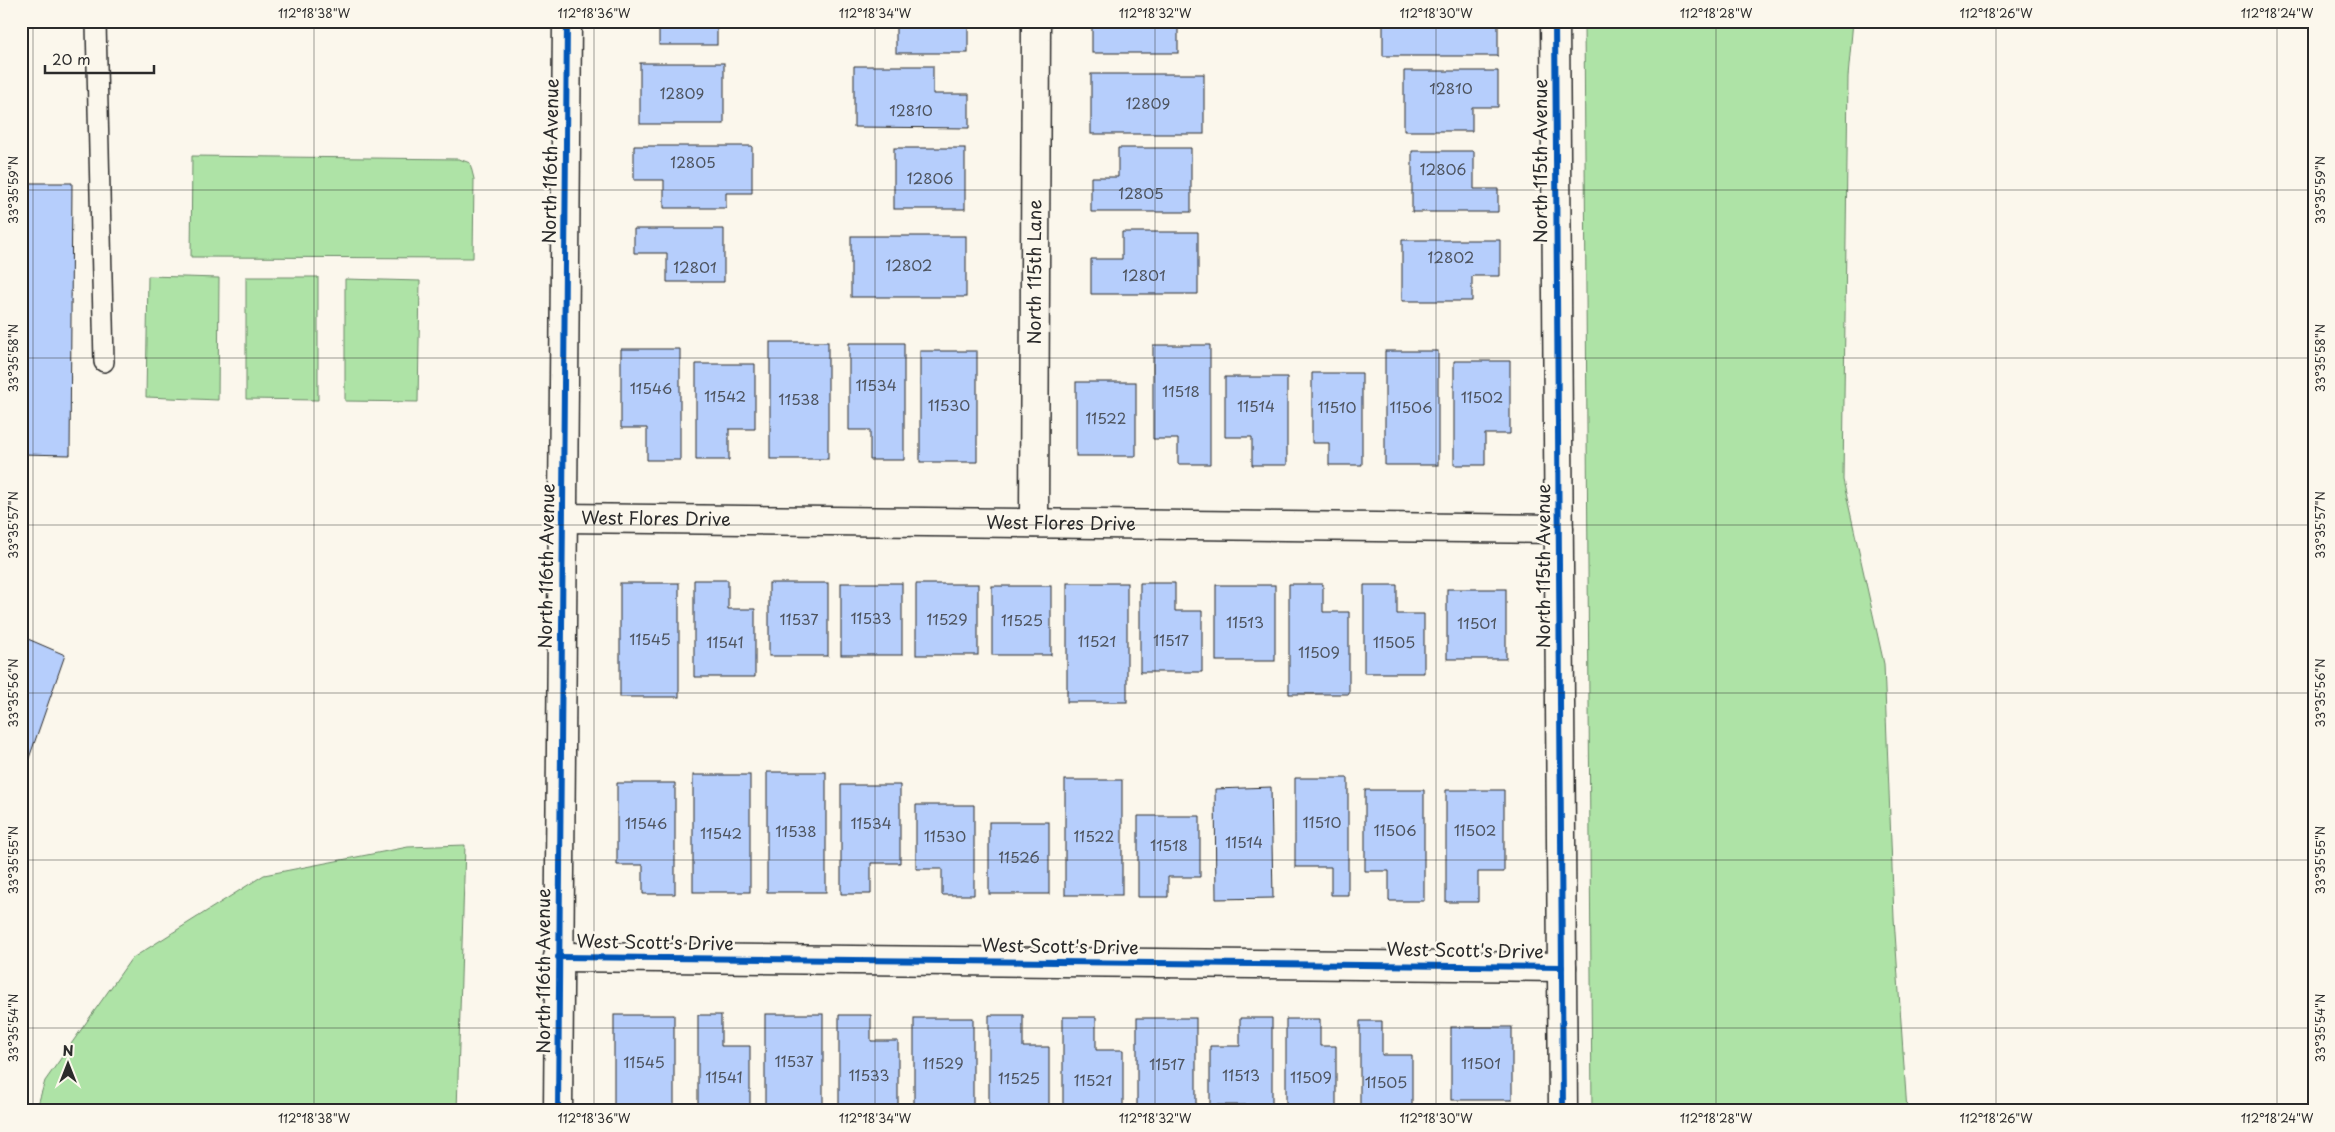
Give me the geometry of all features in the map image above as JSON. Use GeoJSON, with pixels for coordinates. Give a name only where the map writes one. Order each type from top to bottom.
{"type":"FeatureCollection","features":[{"type":"Feature","properties":{"kind":"street","name":"North 116th Avenue"},"geometry":{"type":"LineString","coordinates":[[558,1111],[567,21]]}},
{"type":"Feature","properties":{"kind":"street","name":"North 115th Lane"},"geometry":{"type":"LineString","coordinates":[[1034,523],[1036,21]]}},
{"type":"Feature","properties":{"kind":"street","name":"North 115th Avenue"},"geometry":{"type":"LineString","coordinates":[[1555,21],[1563,1111]]}},
{"type":"Feature","properties":{"kind":"street","name":"West Flores Drive"},"geometry":{"type":"LineString","coordinates":[[562,518],[1559,529]]}},
{"type":"Feature","properties":{"kind":"street","name":"West Scott's Drive"},"geometry":{"type":"LineString","coordinates":[[558,957],[1562,967]]}},
{"type":"Feature","properties":{"kind":"lane"},"geometry":{"type":"LineString","coordinates":[[94,21],[96,23],[104,362]]}},
{"type":"Feature","properties":{"kind":"green space"},"geometry":{"type":"Polygon","coordinates":[[[1584,21],[1853,21],[1848,77],[1843,480],[1884,664],[1894,918],[1907,1111],[1592,1111],[1584,21]]]}},
{"type":"Feature","properties":{"kind":"green space"},"geometry":{"type":"Polygon","coordinates":[[[192,156],[459,159],[470,163],[474,179],[473,258],[191,257],[192,156]]]}},
{"type":"Feature","properties":{"kind":"green space"},"geometry":{"type":"Polygon","coordinates":[[[148,276],[219,278],[218,400],[146,397],[148,276]]]}},
{"type":"Feature","properties":{"kind":"green space"},"geometry":{"type":"Polygon","coordinates":[[[246,277],[318,277],[318,400],[246,399],[246,277]]]}},
{"type":"Feature","properties":{"kind":"green space"},"geometry":{"type":"Polygon","coordinates":[[[345,279],[420,281],[418,402],[345,401],[345,279]]]}},
{"type":"Feature","properties":{"kind":"green space"},"geometry":{"type":"Polygon","coordinates":[[[465,845],[457,1111],[36,1111],[45,1081],[131,959],[264,875],[408,847],[465,845]]]}},
{"type":"Feature","properties":{"kind":"building"},"geometry":{"type":"Polygon","coordinates":[[[659,21],[717,21],[717,45],[659,45],[659,21]]]}},
{"type":"Feature","properties":{"kind":"building"},"geometry":{"type":"Polygon","coordinates":[[[896,21],[968,21],[968,53],[896,53],[896,21]]]}},
{"type":"Feature","properties":{"kind":"building"},"geometry":{"type":"Polygon","coordinates":[[[1092,21],[1178,21],[1178,53],[1092,53],[1092,21]]]}},
{"type":"Feature","properties":{"kind":"building"},"geometry":{"type":"Polygon","coordinates":[[[1383,21],[1498,23],[1498,56],[1383,56],[1383,21]]]}},
{"type":"Feature","properties":{"kind":"building"},"geometry":{"type":"Polygon","coordinates":[[[640,63],[724,63],[724,124],[640,124],[640,63]]]}},
{"type":"Feature","properties":{"kind":"building"},"geometry":{"type":"Polygon","coordinates":[[[854,66],[933,66],[933,94],[969,94],[969,128],[854,127],[854,66]]]}},
{"type":"Feature","properties":{"kind":"building"},"geometry":{"type":"Polygon","coordinates":[[[1404,71],[1498,71],[1498,107],[1472,107],[1472,131],[1404,131],[1404,71]]]}},
{"type":"Feature","properties":{"kind":"building"},"geometry":{"type":"Polygon","coordinates":[[[1091,74],[1204,74],[1204,134],[1091,134],[1091,74]]]}},
{"type":"Feature","properties":{"kind":"building"},"geometry":{"type":"Polygon","coordinates":[[[634,146],[752,146],[752,193],[726,193],[726,208],[664,208],[664,180],[634,180],[634,146]]]}},
{"type":"Feature","properties":{"kind":"building"},"geometry":{"type":"Polygon","coordinates":[[[894,148],[965,148],[965,209],[894,209],[894,148]]]}},
{"type":"Feature","properties":{"kind":"building"},"geometry":{"type":"Polygon","coordinates":[[[1118,148],[1191,148],[1191,212],[1091,212],[1091,177],[1118,177],[1118,148]]]}},
{"type":"Feature","properties":{"kind":"building"},"geometry":{"type":"Polygon","coordinates":[[[1412,151],[1474,151],[1474,189],[1498,189],[1498,212],[1412,212],[1412,151]]]}},
{"type":"Feature","properties":{"kind":"building"},"geometry":{"type":"Polygon","coordinates":[[[21,183],[72,183],[70,455],[21,454],[21,183]]]}},
{"type":"Feature","properties":{"kind":"building"},"geometry":{"type":"Polygon","coordinates":[[[634,229],[724,229],[724,282],[667,282],[667,253],[634,253],[634,229]]]}},
{"type":"Feature","properties":{"kind":"building"},"geometry":{"type":"Polygon","coordinates":[[[1122,232],[1198,232],[1198,294],[1091,294],[1091,259],[1122,259],[1122,232]]]}},
{"type":"Feature","properties":{"kind":"building"},"geometry":{"type":"Polygon","coordinates":[[[851,236],[966,236],[966,297],[851,297],[851,236]]]}},
{"type":"Feature","properties":{"kind":"building"},"geometry":{"type":"Polygon","coordinates":[[[1402,240],[1500,240],[1500,276],[1472,276],[1472,301],[1402,301],[1402,240]]]}},
{"type":"Feature","properties":{"kind":"building"},"geometry":{"type":"Polygon","coordinates":[[[770,342],[828,342],[828,459],[770,459],[770,342]]]}},
{"type":"Feature","properties":{"kind":"building"},"geometry":{"type":"Polygon","coordinates":[[[849,343],[904,343],[904,460],[870,460],[870,430],[849,430],[849,343]]]}},
{"type":"Feature","properties":{"kind":"building"},"geometry":{"type":"Polygon","coordinates":[[[1153,345],[1210,345],[1210,464],[1178,464],[1178,439],[1153,439],[1153,345]]]}},
{"type":"Feature","properties":{"kind":"building"},"geometry":{"type":"Polygon","coordinates":[[[621,349],[680,349],[680,460],[647,460],[647,428],[621,428],[621,349]]]}},
{"type":"Feature","properties":{"kind":"building"},"geometry":{"type":"Polygon","coordinates":[[[920,351],[977,351],[977,462],[920,462],[920,351]]]}},
{"type":"Feature","properties":{"kind":"building"},"geometry":{"type":"Polygon","coordinates":[[[1385,351],[1438,351],[1438,465],[1385,465],[1385,351]]]}},
{"type":"Feature","properties":{"kind":"building"},"geometry":{"type":"Polygon","coordinates":[[[1454,361],[1510,361],[1510,434],[1485,434],[1485,465],[1454,465],[1454,361]]]}},
{"type":"Feature","properties":{"kind":"building"},"geometry":{"type":"Polygon","coordinates":[[[696,364],[755,364],[755,429],[729,429],[729,460],[696,460],[696,364]]]}},
{"type":"Feature","properties":{"kind":"building"},"geometry":{"type":"Polygon","coordinates":[[[1312,373],[1362,373],[1362,465],[1329,465],[1329,443],[1312,443],[1312,373]]]}},
{"type":"Feature","properties":{"kind":"building"},"geometry":{"type":"Polygon","coordinates":[[[1225,377],[1287,377],[1287,465],[1252,465],[1252,437],[1225,437],[1225,377]]]}},
{"type":"Feature","properties":{"kind":"building"},"geometry":{"type":"Polygon","coordinates":[[[1076,382],[1136,382],[1136,456],[1076,456],[1076,382]]]}},
{"type":"Feature","properties":{"kind":"building"},"geometry":{"type":"Polygon","coordinates":[[[694,580],[728,580],[728,609],[755,609],[755,677],[694,677],[694,580]]]}},
{"type":"Feature","properties":{"kind":"building"},"geometry":{"type":"Polygon","coordinates":[[[620,583],[679,583],[679,697],[620,697],[620,583]]]}},
{"type":"Feature","properties":{"kind":"building"},"geometry":{"type":"Polygon","coordinates":[[[769,583],[828,583],[828,656],[769,656],[769,583]]]}},
{"type":"Feature","properties":{"kind":"building"},"geometry":{"type":"Polygon","coordinates":[[[841,583],[902,583],[902,655],[841,655],[841,583]]]}},
{"type":"Feature","properties":{"kind":"building"},"geometry":{"type":"Polygon","coordinates":[[[1067,583],[1127,583],[1127,702],[1067,702],[1067,583]]]}},
{"type":"Feature","properties":{"kind":"building"},"geometry":{"type":"Polygon","coordinates":[[[1140,583],[1175,583],[1175,611],[1202,611],[1202,672],[1140,672],[1140,583]]]}},
{"type":"Feature","properties":{"kind":"building"},"geometry":{"type":"Polygon","coordinates":[[[916,584],[978,584],[978,655],[916,655],[916,584]]]}},
{"type":"Feature","properties":{"kind":"building"},"geometry":{"type":"Polygon","coordinates":[[[1289,584],[1323,584],[1323,612],[1349,612],[1349,694],[1289,694],[1289,584]]]}},
{"type":"Feature","properties":{"kind":"building"},"geometry":{"type":"Polygon","coordinates":[[[1216,585],[1275,585],[1275,661],[1216,661],[1216,585]]]}},
{"type":"Feature","properties":{"kind":"building"},"geometry":{"type":"Polygon","coordinates":[[[1364,585],[1397,585],[1397,614],[1424,614],[1424,673],[1364,673],[1364,585]]]}},
{"type":"Feature","properties":{"kind":"building"},"geometry":{"type":"Polygon","coordinates":[[[992,586],[1051,586],[1051,655],[992,655],[992,586]]]}},
{"type":"Feature","properties":{"kind":"building"},"geometry":{"type":"Polygon","coordinates":[[[1447,589],[1506,589],[1506,659],[1447,659],[1447,589]]]}},
{"type":"Feature","properties":{"kind":"building"},"geometry":{"type":"Polygon","coordinates":[[[21,636],[65,655],[21,781],[21,636]]]}},
{"type":"Feature","properties":{"kind":"building"},"geometry":{"type":"Polygon","coordinates":[[[767,772],[826,772],[826,892],[767,892],[767,772]]]}},
{"type":"Feature","properties":{"kind":"building"},"geometry":{"type":"Polygon","coordinates":[[[693,775],[750,775],[750,892],[693,892],[693,775]]]}},
{"type":"Feature","properties":{"kind":"building"},"geometry":{"type":"Polygon","coordinates":[[[1295,778],[1348,778],[1348,895],[1331,895],[1331,867],[1295,867],[1295,778]]]}},
{"type":"Feature","properties":{"kind":"building"},"geometry":{"type":"Polygon","coordinates":[[[1065,780],[1122,780],[1122,895],[1065,895],[1065,780]]]}},
{"type":"Feature","properties":{"kind":"building"},"geometry":{"type":"Polygon","coordinates":[[[617,783],[675,783],[675,894],[643,894],[643,865],[617,865],[617,783]]]}},
{"type":"Feature","properties":{"kind":"building"},"geometry":{"type":"Polygon","coordinates":[[[841,785],[900,785],[900,863],[871,863],[871,894],[841,894],[841,785]]]}},
{"type":"Feature","properties":{"kind":"building"},"geometry":{"type":"Polygon","coordinates":[[[1271,787],[1273,898],[1216,899],[1215,789],[1271,787]]]}},
{"type":"Feature","properties":{"kind":"building"},"geometry":{"type":"Polygon","coordinates":[[[1365,790],[1424,790],[1424,901],[1389,901],[1389,871],[1365,871],[1365,790]]]}},
{"type":"Feature","properties":{"kind":"building"},"geometry":{"type":"Polygon","coordinates":[[[1446,790],[1504,790],[1504,872],[1478,872],[1478,902],[1446,902],[1446,790]]]}},
{"type":"Feature","properties":{"kind":"building"},"geometry":{"type":"Polygon","coordinates":[[[916,805],[974,805],[974,895],[942,895],[942,869],[916,869],[916,805]]]}},
{"type":"Feature","properties":{"kind":"building"},"geometry":{"type":"Polygon","coordinates":[[[1138,816],[1200,816],[1200,877],[1168,877],[1168,897],[1138,897],[1138,816]]]}},
{"type":"Feature","properties":{"kind":"building"},"geometry":{"type":"Polygon","coordinates":[[[989,822],[1049,822],[1049,894],[989,894],[989,822]]]}},
{"type":"Feature","properties":{"kind":"building"},"geometry":{"type":"Polygon","coordinates":[[[765,1014],[823,1014],[823,1111],[765,1111],[765,1014]]]}},
{"type":"Feature","properties":{"kind":"building"},"geometry":{"type":"Polygon","coordinates":[[[614,1015],[674,1015],[674,1111],[614,1111],[614,1015]]]}},
{"type":"Feature","properties":{"kind":"building"},"geometry":{"type":"Polygon","coordinates":[[[698,1015],[721,1015],[721,1046],[750,1046],[750,1111],[698,1111],[698,1015]]]}},
{"type":"Feature","properties":{"kind":"building"},"geometry":{"type":"Polygon","coordinates":[[[839,1015],[871,1015],[871,1041],[898,1041],[898,1111],[839,1111],[839,1015]]]}},
{"type":"Feature","properties":{"kind":"building"},"geometry":{"type":"Polygon","coordinates":[[[989,1015],[1023,1015],[1023,1047],[1049,1047],[1049,1111],[989,1111],[989,1015]]]}},
{"type":"Feature","properties":{"kind":"building"},"geometry":{"type":"Polygon","coordinates":[[[1063,1017],[1096,1017],[1096,1050],[1123,1050],[1123,1111],[1063,1111],[1063,1017]]]}},
{"type":"Feature","properties":{"kind":"building"},"geometry":{"type":"Polygon","coordinates":[[[914,1018],[973,1018],[973,1111],[914,1111],[914,1018]]]}},
{"type":"Feature","properties":{"kind":"building"},"geometry":{"type":"Polygon","coordinates":[[[1137,1018],[1196,1018],[1196,1111],[1137,1111],[1137,1018]]]}},
{"type":"Feature","properties":{"kind":"building"},"geometry":{"type":"Polygon","coordinates":[[[1240,1018],[1272,1018],[1272,1105],[1210,1105],[1210,1046],[1240,1046],[1240,1018]]]}},
{"type":"Feature","properties":{"kind":"building"},"geometry":{"type":"Polygon","coordinates":[[[1286,1019],[1320,1019],[1320,1046],[1336,1046],[1336,1111],[1286,1111],[1286,1019]]]}},
{"type":"Feature","properties":{"kind":"building"},"geometry":{"type":"Polygon","coordinates":[[[1360,1021],[1382,1021],[1382,1055],[1412,1055],[1412,1111],[1360,1111],[1360,1021]]]}},
{"type":"Feature","properties":{"kind":"building"},"geometry":{"type":"Polygon","coordinates":[[[1451,1027],[1512,1027],[1512,1100],[1451,1100],[1451,1027]]]}},
{"type":"Feature","properties":{"kind":"cycle path"},"geometry":{"type":"LineString","coordinates":[[558,1111],[567,21]]}},
{"type":"Feature","properties":{"kind":"cycle path"},"geometry":{"type":"LineString","coordinates":[[1555,21],[1563,1111]]}},
{"type":"Feature","properties":{"kind":"cycle path"},"geometry":{"type":"LineString","coordinates":[[558,957],[1562,967]]}}]}
